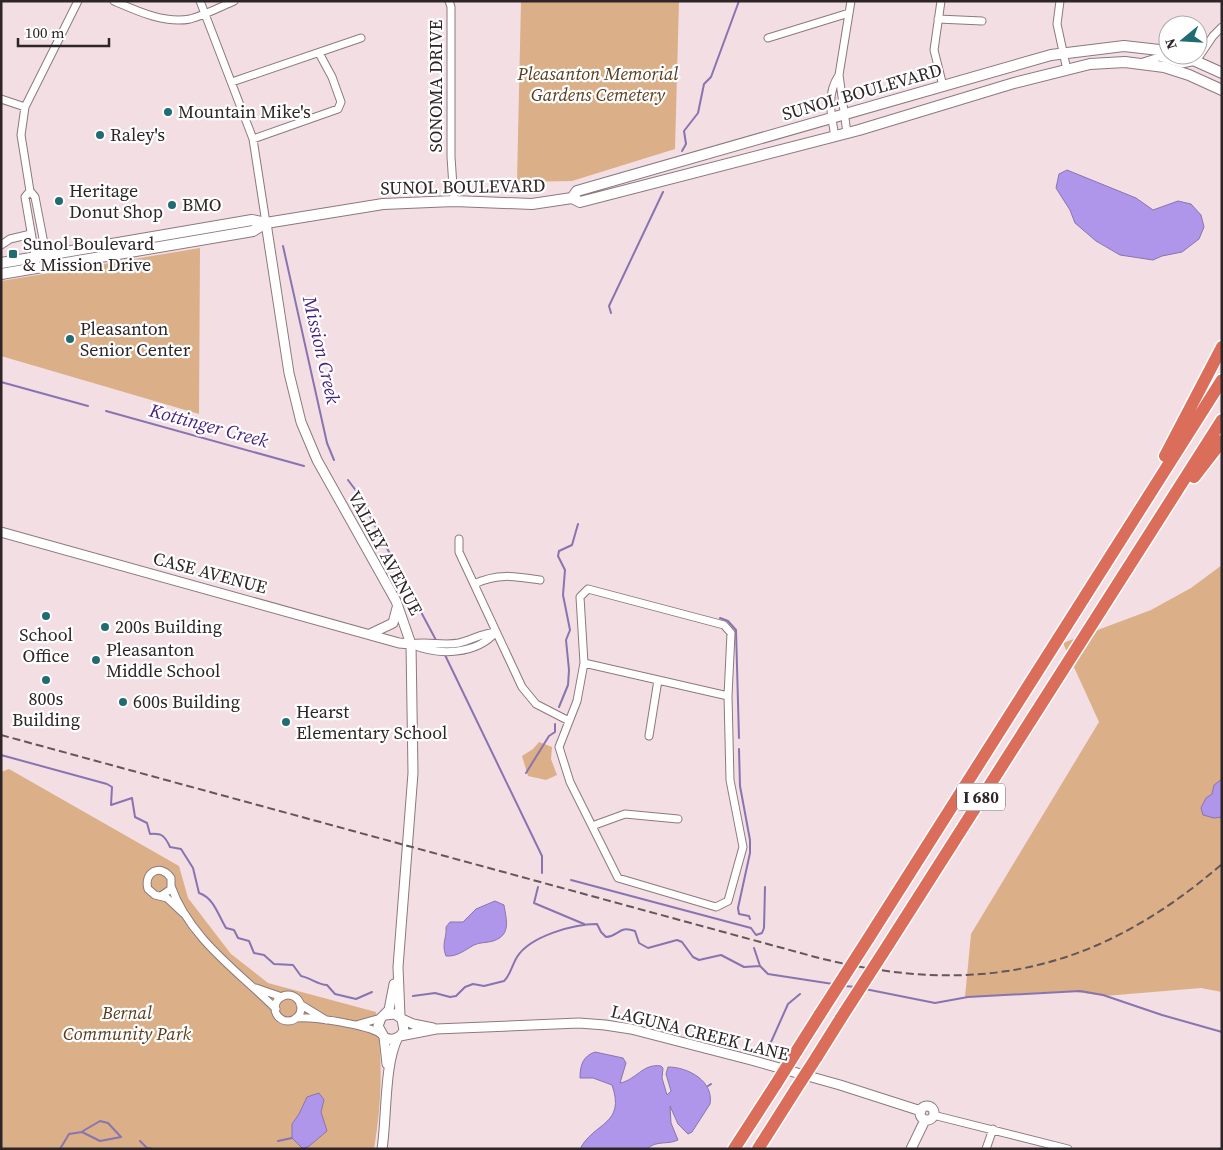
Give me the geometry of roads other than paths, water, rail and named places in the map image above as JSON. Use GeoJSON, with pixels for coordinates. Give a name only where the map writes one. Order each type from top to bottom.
{"type":"FeatureCollection","features":[{"type":"Feature","properties":{"kind":"highway"},"geometry":{"type":"LineString","coordinates":[[1123,536],[1222,347]]}},
{"type":"Feature","properties":{"kind":"highway","name":"I 680"},"geometry":{"type":"LineString","coordinates":[[734,1149],[1222,380]]}},
{"type":"Feature","properties":{"kind":"highway","name":"I 680"},"geometry":{"type":"LineString","coordinates":[[758,1149],[1222,420]]}},
{"type":"Feature","properties":{"kind":"highway"},"geometry":{"type":"LineString","coordinates":[[1171,500],[1189,484],[1222,441]]}},
{"type":"Feature","properties":{"kind":"main road","name":"SUNOL BOULEVARD"},"geometry":{"type":"LineString","coordinates":[[572,198],[577,191],[1063,53],[1124,46],[1158,50]]}},
{"type":"Feature","properties":{"kind":"main road","name":"SUNOL BOULEVARD"},"geometry":{"type":"LineString","coordinates":[[1,262],[252,220],[266,223],[367,206],[454,201],[532,204],[572,198],[580,202],[847,133],[1090,64],[1139,63],[1189,75],[1222,90]]}},
{"type":"Feature","properties":{"kind":"main road","name":"SUNOL BOULEVARD"},"geometry":{"type":"LineString","coordinates":[[1205,65],[1222,73]]}},
{"type":"Feature","properties":{"kind":"main road"},"geometry":{"type":"LineString","coordinates":[[612,193],[628,184],[656,176],[659,173],[659,168]]}},
{"type":"Feature","properties":{"kind":"main road","name":"SUNOL BOULEVARD"},"geometry":{"type":"LineString","coordinates":[[1,274],[253,231],[266,223]]}},
{"type":"Feature","properties":{"kind":"street"},"geometry":{"type":"LineString","coordinates":[[48,266],[35,197],[30,191],[22,135],[25,108],[78,1]]}},
{"type":"Feature","properties":{"kind":"street"},"geometry":{"type":"LineString","coordinates":[[114,1],[141,13],[175,20],[190,19],[234,1]]}},
{"type":"Feature","properties":{"kind":"street"},"geometry":{"type":"LineString","coordinates":[[200,1],[253,139],[266,223]]}},
{"type":"Feature","properties":{"kind":"street","name":"SONOMA DRIVE"},"geometry":{"type":"LineString","coordinates":[[449,1],[451,8],[451,157],[454,201]]}},
{"type":"Feature","properties":{"kind":"street"},"geometry":{"type":"LineString","coordinates":[[835,136],[829,108],[838,75],[851,1]]}},
{"type":"Feature","properties":{"kind":"street"},"geometry":{"type":"LineString","coordinates":[[941,1],[934,50],[943,86]]}},
{"type":"Feature","properties":{"kind":"street"},"geometry":{"type":"LineString","coordinates":[[1060,1],[1057,24],[1067,70]]}},
{"type":"Feature","properties":{"kind":"street"},"geometry":{"type":"LineString","coordinates":[[768,38],[849,13]]}},
{"type":"Feature","properties":{"kind":"street"},"geometry":{"type":"LineString","coordinates":[[938,19],[982,21]]}},
{"type":"Feature","properties":{"kind":"street"},"geometry":{"type":"LineString","coordinates":[[1208,43],[1222,28]]}},
{"type":"Feature","properties":{"kind":"street"},"geometry":{"type":"LineString","coordinates":[[232,82],[360,38]]}},
{"type":"Feature","properties":{"kind":"street"},"geometry":{"type":"LineString","coordinates":[[253,139],[338,109],[341,102],[332,77],[319,53]]}},
{"type":"Feature","properties":{"kind":"street","name":"SUNOL BOULEVARD"},"geometry":{"type":"LineString","coordinates":[[1139,63],[1158,58]]}},
{"type":"Feature","properties":{"kind":"street"},"geometry":{"type":"LineString","coordinates":[[838,75],[847,133]]}},
{"type":"Feature","properties":{"kind":"street"},"geometry":{"type":"LineString","coordinates":[[1,99],[25,108]]}},
{"type":"Feature","properties":{"kind":"street"},"geometry":{"type":"LineString","coordinates":[[30,191],[25,197],[37,268]]}},
{"type":"Feature","properties":{"kind":"street","name":"VALLEY AVENUE"},"geometry":{"type":"LineString","coordinates":[[266,223],[289,373],[301,422],[317,460],[398,605],[411,644],[413,773],[398,967],[390,1006],[383,1016]]}},
{"type":"Feature","properties":{"kind":"street"},"geometry":{"type":"LineString","coordinates":[[1,245],[10,239],[31,234]]}},
{"type":"Feature","properties":{"kind":"street","name":"CASE AVENUE"},"geometry":{"type":"LineString","coordinates":[[1,532],[411,644],[453,648],[484,632],[496,632]]}},
{"type":"Feature","properties":{"kind":"street"},"geometry":{"type":"LineString","coordinates":[[459,539],[459,552],[528,696],[536,704],[569,721]]}},
{"type":"Feature","properties":{"kind":"street"},"geometry":{"type":"LineString","coordinates":[[474,584],[488,577],[501,575],[540,580]]}},
{"type":"Feature","properties":{"kind":"street"},"geometry":{"type":"LineString","coordinates":[[588,589],[724,625],[731,633],[728,696],[730,780],[742,847],[728,901],[716,907],[618,878],[570,782],[559,747],[569,721],[577,701],[584,663],[580,597],[588,589]]}},
{"type":"Feature","properties":{"kind":"street"},"geometry":{"type":"LineString","coordinates":[[369,634],[393,623],[398,605]]}},
{"type":"Feature","properties":{"kind":"street"},"geometry":{"type":"LineString","coordinates":[[584,663],[728,696]]}},
{"type":"Feature","properties":{"kind":"street"},"geometry":{"type":"LineString","coordinates":[[649,736],[658,680]]}},
{"type":"Feature","properties":{"kind":"street"},"geometry":{"type":"LineString","coordinates":[[592,826],[625,814],[678,819]]}},
{"type":"Feature","properties":{"kind":"street"},"geometry":{"type":"LineString","coordinates":[[161,896],[169,892],[171,878],[166,871],[157,870],[150,873],[146,879],[148,889],[155,895],[161,896],[191,921]]}},
{"type":"Feature","properties":{"kind":"street"},"geometry":{"type":"LineString","coordinates":[[171,886],[191,921],[217,954],[276,1009]]}},
{"type":"Feature","properties":{"kind":"street","name":"VALLEY AVENUE"},"geometry":{"type":"LineString","coordinates":[[398,967],[401,1017]]}},
{"type":"Feature","properties":{"kind":"street"},"geometry":{"type":"LineString","coordinates":[[247,984],[268,994],[282,997],[293,996],[300,1004],[328,1021]]}},
{"type":"Feature","properties":{"kind":"street"},"geometry":{"type":"LineString","coordinates":[[282,997],[277,1003],[276,1009],[278,1016],[283,1020],[288,1021],[296,1018],[356,1025],[375,1030],[391,1039],[399,1037]]}},
{"type":"Feature","properties":{"kind":"street"},"geometry":{"type":"LineString","coordinates":[[296,1018],[300,1013],[300,1004]]}},
{"type":"Feature","properties":{"kind":"street"},"geometry":{"type":"LineString","coordinates":[[356,1025],[390,1013],[401,1017],[405,1025],[394,1047],[388,1084],[382,1149]]}},
{"type":"Feature","properties":{"kind":"street"},"geometry":{"type":"LineString","coordinates":[[383,1016],[378,1026],[387,1047],[388,1084]]}},
{"type":"Feature","properties":{"kind":"street","name":"LAGUNA CREEK LANE"},"geometry":{"type":"LineString","coordinates":[[401,1017],[413,1024],[436,1029]]}},
{"type":"Feature","properties":{"kind":"street","name":"LAGUNA CREEK LANE"},"geometry":{"type":"LineString","coordinates":[[399,1037],[436,1029],[579,1023],[631,1029],[828,1082],[926,1115],[993,1129],[1067,1149]]}},
{"type":"Feature","properties":{"kind":"street"},"geometry":{"type":"LineString","coordinates":[[911,1149],[926,1115]]}},
{"type":"Feature","properties":{"kind":"street"},"geometry":{"type":"LineString","coordinates":[[986,1149],[993,1129]]}},
{"type":"Feature","properties":{"kind":"waterway"},"geometry":{"type":"LineString","coordinates":[[682,151],[686,144],[684,131],[698,113],[704,84],[711,77],[739,1]]}},
{"type":"Feature","properties":{"kind":"waterway"},"geometry":{"type":"LineString","coordinates":[[611,313],[609,306],[663,192]]}},
{"type":"Feature","properties":{"kind":"waterway","name":"Mission Creek"},"geometry":{"type":"LineString","coordinates":[[283,246],[327,443],[334,460]]}},
{"type":"Feature","properties":{"kind":"waterway","name":"Kottinger Creek"},"geometry":{"type":"LineString","coordinates":[[1,382],[88,406]]}},
{"type":"Feature","properties":{"kind":"waterway","name":"Kottinger Creek"},"geometry":{"type":"LineString","coordinates":[[106,411],[304,466]]}},
{"type":"Feature","properties":{"kind":"waterway"},"geometry":{"type":"LineString","coordinates":[[348,480],[357,492],[437,642]]}},
{"type":"Feature","properties":{"kind":"waterway"},"geometry":{"type":"LineString","coordinates":[[559,707],[568,685],[569,670],[566,640],[570,630],[563,595],[565,570],[558,556],[559,551],[572,545],[578,524]]}},
{"type":"Feature","properties":{"kind":"waterway"},"geometry":{"type":"LineString","coordinates":[[720,618],[728,621],[736,630],[739,738]]}},
{"type":"Feature","properties":{"kind":"waterway"},"geometry":{"type":"LineString","coordinates":[[445,655],[542,856],[542,873]]}},
{"type":"Feature","properties":{"kind":"waterway"},"geometry":{"type":"LineString","coordinates":[[526,773],[549,736],[555,732],[555,724]]}},
{"type":"Feature","properties":{"kind":"waterway"},"geometry":{"type":"LineString","coordinates":[[739,749],[740,786],[750,840],[750,853],[738,908],[739,914],[749,916],[750,919]]}},
{"type":"Feature","properties":{"kind":"waterway"},"geometry":{"type":"LineString","coordinates":[[1,755],[107,784],[112,787],[111,805],[132,798],[135,817],[147,823],[150,834],[160,835],[165,838],[170,847],[181,849],[193,868],[199,893],[212,903],[226,928],[234,930],[238,938],[249,941],[254,953],[264,955],[274,964],[293,965],[301,976],[327,985],[335,994],[356,999],[372,992]]}},
{"type":"Feature","properties":{"kind":"waterway"},"geometry":{"type":"LineString","coordinates":[[571,880],[751,928],[756,935],[762,933],[764,928],[765,887]]}},
{"type":"Feature","properties":{"kind":"waterway"},"geometry":{"type":"LineString","coordinates":[[538,887],[534,903],[584,924]]}},
{"type":"Feature","properties":{"kind":"waterway"},"geometry":{"type":"LineString","coordinates":[[413,996],[435,993],[450,997],[456,996],[465,987],[473,984],[484,986],[504,981],[517,957],[532,943],[542,937],[565,929],[597,924],[606,937],[625,929],[635,931],[639,943],[648,948],[677,940],[682,942],[693,957],[699,960],[721,955],[744,967],[760,966],[768,974],[833,984]]}},
{"type":"Feature","properties":{"kind":"waterway"},"geometry":{"type":"LineString","coordinates":[[754,948],[760,966]]}},
{"type":"Feature","properties":{"kind":"waterway"},"geometry":{"type":"LineString","coordinates":[[845,986],[855,987]]}},
{"type":"Feature","properties":{"kind":"waterway"},"geometry":{"type":"LineString","coordinates":[[865,989],[935,1003],[968,997],[1080,991],[1103,995],[1162,1015],[1222,1032]]}},
{"type":"Feature","properties":{"kind":"waterway"},"geometry":{"type":"LineString","coordinates":[[767,1051],[788,1004],[800,994]]}},
{"type":"Feature","properties":{"kind":"waterway"},"geometry":{"type":"LineString","coordinates":[[83,1131],[100,1121],[108,1123],[121,1137]]}},
{"type":"Feature","properties":{"kind":"waterway"},"geometry":{"type":"LineString","coordinates":[[60,1149],[69,1134],[82,1132],[100,1141],[121,1137]]}},
{"type":"Feature","properties":{"kind":"waterway"},"geometry":{"type":"LineString","coordinates":[[278,1141],[292,1138]]}},
{"type":"Feature","properties":{"kind":"waterway"},"geometry":{"type":"LineString","coordinates":[[140,1141],[147,1148],[154,1149]]}},
{"type":"Feature","properties":{"kind":"railway"},"geometry":{"type":"LineString","coordinates":[[1,735],[819,958],[877,970],[931,975],[983,974],[1033,966],[1081,951],[1129,930],[1175,901],[1222,864]]}},
{"type":"Feature","properties":{"kind":"place","name":"Mountain Mike's"},"geometry":{"type":"Point","coordinates":[168,112]}},
{"type":"Feature","properties":{"kind":"place","name":"Raley's"},"geometry":{"type":"Point","coordinates":[100,135]}},
{"type":"Feature","properties":{"kind":"place","name":"Heritage Donut Shop"},"geometry":{"type":"Point","coordinates":[59,201]}},
{"type":"Feature","properties":{"kind":"place","name":"BMO"},"geometry":{"type":"Point","coordinates":[172,205]}},
{"type":"Feature","properties":{"kind":"place","name":"Sunol Boulevard & Mission Drive"},"geometry":{"type":"Point","coordinates":[13,254]}},
{"type":"Feature","properties":{"kind":"place","name":"Pleasanton Senior Center"},"geometry":{"type":"Point","coordinates":[70,339]}},
{"type":"Feature","properties":{"kind":"place","name":"School Office"},"geometry":{"type":"Point","coordinates":[46,616]}},
{"type":"Feature","properties":{"kind":"place","name":"200s Building"},"geometry":{"type":"Point","coordinates":[105,627]}},
{"type":"Feature","properties":{"kind":"place","name":"Pleasanton Middle School"},"geometry":{"type":"Point","coordinates":[96,660]}},
{"type":"Feature","properties":{"kind":"place","name":"800s Building"},"geometry":{"type":"Point","coordinates":[46,680]}},
{"type":"Feature","properties":{"kind":"place","name":"600s Building"},"geometry":{"type":"Point","coordinates":[123,702]}},
{"type":"Feature","properties":{"kind":"place","name":"Hearst Elementary School"},"geometry":{"type":"Point","coordinates":[286,722]}},
{"type":"Feature","properties":{"kind":"park label","name":"Pleasanton Memorial Gardens Cemetery"},"geometry":{"type":"Point","coordinates":[598,84]}},
{"type":"Feature","properties":{"kind":"park label","name":"Bernal Community Park"},"geometry":{"type":"Point","coordinates":[127,1023]}}]}
